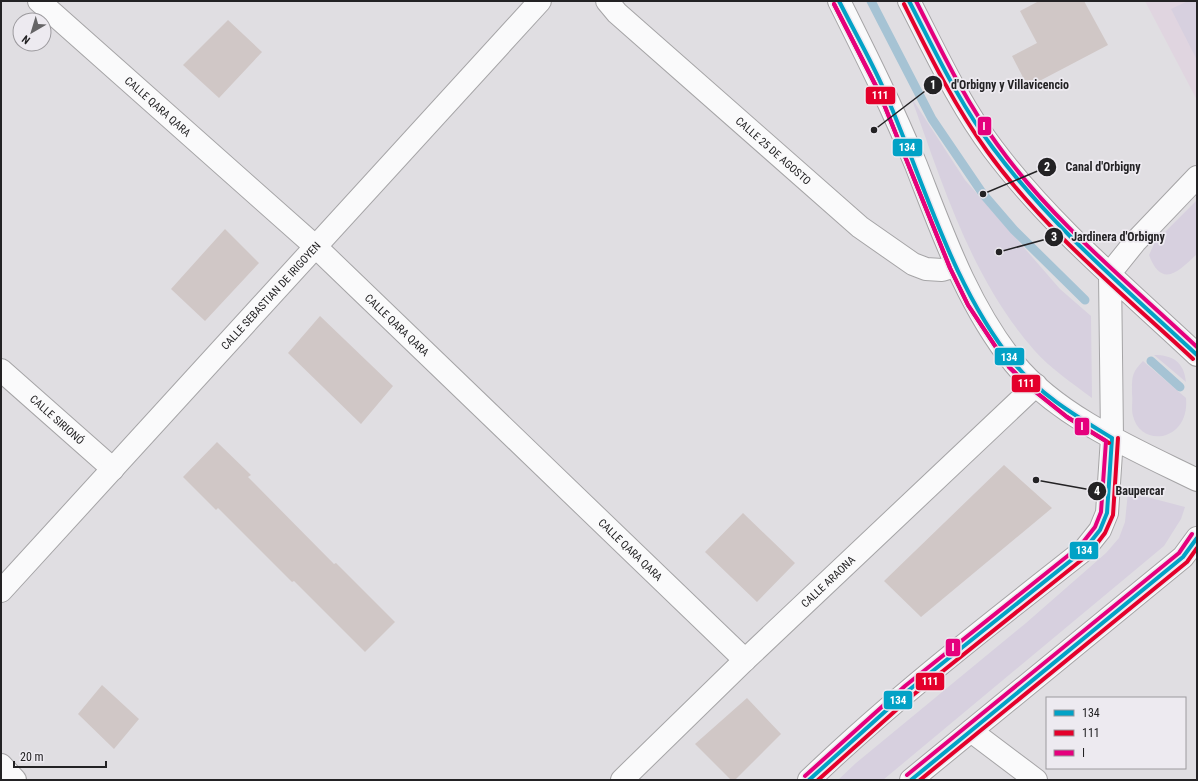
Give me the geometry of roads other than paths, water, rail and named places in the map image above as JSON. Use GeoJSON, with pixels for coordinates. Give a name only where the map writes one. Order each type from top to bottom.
{"type":"FeatureCollection","features":[{"type":"Feature","properties":{"kind":"street","name":"CALLE QARA QARA"},"geometry":{"type":"LineString","coordinates":[[39,1],[316,247],[745,660]]}},
{"type":"Feature","properties":{"kind":"street","name":"CALLE SEBASTIAN DE IRIGOYEN"},"geometry":{"type":"LineString","coordinates":[[1,591],[540,1]]}},
{"type":"Feature","properties":{"kind":"street","name":"CALLE 25 DE AGOSTO"},"geometry":{"type":"LineString","coordinates":[[607,1],[617,13],[860,227],[913,264],[926,269],[942,270],[956,266]]}},
{"type":"Feature","properties":{"kind":"street"},"geometry":{"type":"LineString","coordinates":[[839,1],[884,89],[956,266],[973,302],[1010,357],[1036,385],[1070,412],[1112,438],[1197,480]]}},
{"type":"Feature","properties":{"kind":"street"},"geometry":{"type":"LineString","coordinates":[[909,1],[943,67],[992,147],[1049,215],[1197,355]]}},
{"type":"Feature","properties":{"kind":"street"},"geometry":{"type":"LineString","coordinates":[[809,780],[842,748],[948,658],[1084,550],[1100,530],[1107,513],[1112,438],[1110,273],[1135,242],[1197,177]]}},
{"type":"Feature","properties":{"kind":"street","name":"CALLE SIRIONÓ"},"geometry":{"type":"LineString","coordinates":[[1,370],[113,469]]}},
{"type":"Feature","properties":{"kind":"street","name":"CALLE ARAONA"},"geometry":{"type":"LineString","coordinates":[[622,780],[745,660],[1036,385]]}},
{"type":"Feature","properties":{"kind":"street"},"geometry":{"type":"LineString","coordinates":[[911,780],[1183,557],[1197,538]]}},
{"type":"Feature","properties":{"kind":"street"},"geometry":{"type":"LineString","coordinates":[[971,731],[1036,780]]}},
{"type":"Feature","properties":{"kind":"street"},"geometry":{"type":"LineString","coordinates":[[1,765],[15,780]]}},
{"type":"Feature","properties":{"kind":"waterway"},"geometry":{"type":"LineString","coordinates":[[871,1],[932,119],[983,194],[1014,230],[1085,300]]}},
{"type":"Feature","properties":{"kind":"waterway"},"geometry":{"type":"LineString","coordinates":[[1151,361],[1180,387]]}},
{"type":"Feature","properties":{"kind":"place","name":"d'Orbigny y Villavicencio"},"geometry":{"type":"Point","coordinates":[874,130]}},
{"type":"Feature","properties":{"kind":"place","name":"Canal d'Orbigny"},"geometry":{"type":"Point","coordinates":[983,194]}},
{"type":"Feature","properties":{"kind":"place","name":"Jardinera d'Orbigny"},"geometry":{"type":"Point","coordinates":[999,252]}},
{"type":"Feature","properties":{"kind":"place","name":"Baupercar"},"geometry":{"type":"Point","coordinates":[1036,480]}}]}
